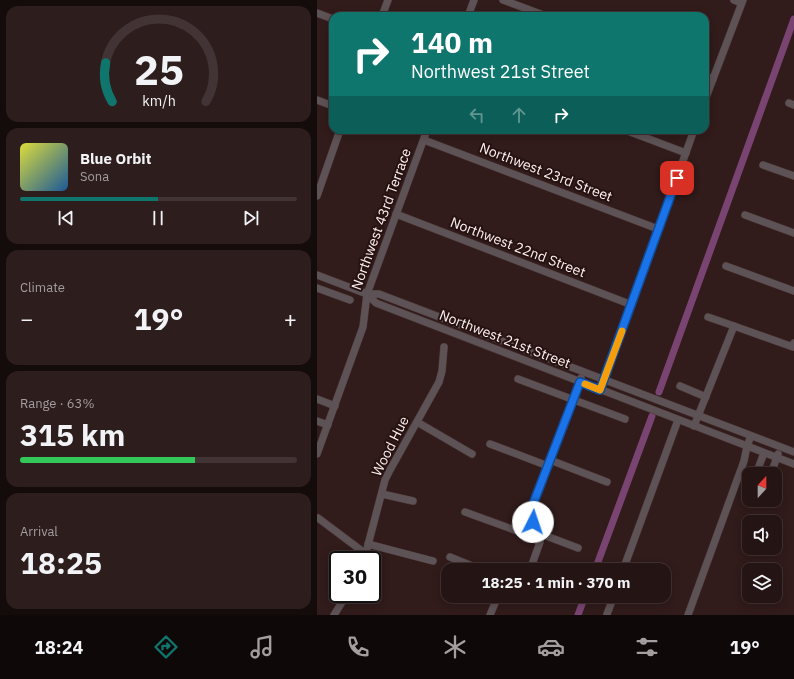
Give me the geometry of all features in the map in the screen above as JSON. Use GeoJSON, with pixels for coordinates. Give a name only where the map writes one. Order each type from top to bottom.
{"type":"FeatureCollection","features":[{"type":"Feature","properties":{"kind":"street"},"geometry":{"type":"LineString","coordinates":[[384,12],[388,0]]}},
{"type":"Feature","properties":{"kind":"street"},"geometry":{"type":"LineString","coordinates":[[470,12],[474,0]]}},
{"type":"Feature","properties":{"kind":"street"},"geometry":{"type":"LineString","coordinates":[[503,0],[535,12]]}},
{"type":"Feature","properties":{"kind":"street"},"geometry":{"type":"LineString","coordinates":[[709,90],[742,2],[734,0]]}},
{"type":"Feature","properties":{"kind":"street"},"geometry":{"type":"LineString","coordinates":[[317,13],[329,18]]}},
{"type":"Feature","properties":{"kind":"street"},"geometry":{"type":"LineString","coordinates":[[709,78],[713,79]]}},
{"type":"Feature","properties":{"kind":"street"},"geometry":{"type":"LineString","coordinates":[[317,100],[329,104]]}},
{"type":"Feature","properties":{"kind":"street"},"geometry":{"type":"LineString","coordinates":[[317,196],[319,186],[338,134]]}},
{"type":"Feature","properties":{"kind":"street","name":"Northwest 43rd Terrace"},"geometry":{"type":"LineString","coordinates":[[317,454],[363,327],[367,294],[426,134]]}},
{"type":"Feature","properties":{"kind":"street"},"geometry":{"type":"LineString","coordinates":[[636,134],[686,153]]}},
{"type":"Feature","properties":{"kind":"street"},"geometry":{"type":"LineString","coordinates":[[600,390],[693,134]]}},
{"type":"Feature","properties":{"kind":"street","name":"Northwest 23rd Street"},"geometry":{"type":"LineString","coordinates":[[424,140],[658,229]]}},
{"type":"Feature","properties":{"kind":"street"},"geometry":{"type":"LineString","coordinates":[[763,164],[794,176]]}},
{"type":"Feature","properties":{"kind":"street","name":"Northwest 22nd Street"},"geometry":{"type":"LineString","coordinates":[[396,214],[632,305]]}},
{"type":"Feature","properties":{"kind":"street"},"geometry":{"type":"LineString","coordinates":[[745,215],[794,233]]}},
{"type":"Feature","properties":{"kind":"street"},"geometry":{"type":"LineString","coordinates":[[726,266],[794,291]]}},
{"type":"Feature","properties":{"kind":"street","name":"Northwest 21st Street"},"geometry":{"type":"LineString","coordinates":[[317,275],[367,294],[379,294],[794,452]]}},
{"type":"Feature","properties":{"kind":"street"},"geometry":{"type":"LineString","coordinates":[[317,288],[350,300]]}},
{"type":"Feature","properties":{"kind":"street","name":"Northwest 21st Street"},"geometry":{"type":"LineString","coordinates":[[367,294],[375,303],[794,464]]}},
{"type":"Feature","properties":{"kind":"street"},"geometry":{"type":"LineString","coordinates":[[708,317],[793,346]]}},
{"type":"Feature","properties":{"kind":"street"},"geometry":{"type":"LineString","coordinates":[[694,426],[734,326]]}},
{"type":"Feature","properties":{"kind":"street","name":"Wood Hue"},"geometry":{"type":"LineString","coordinates":[[366,551],[390,470],[439,382],[442,371],[444,347]]}},
{"type":"Feature","properties":{"kind":"street"},"geometry":{"type":"LineString","coordinates":[[533,563],[541,542],[541,529],[533,522],[530,512],[583,372]]}},
{"type":"Feature","properties":{"kind":"street"},"geometry":{"type":"LineString","coordinates":[[518,379],[625,419]]}},
{"type":"Feature","properties":{"kind":"street"},"geometry":{"type":"LineString","coordinates":[[680,386],[706,397]]}},
{"type":"Feature","properties":{"kind":"street"},"geometry":{"type":"LineString","coordinates":[[317,399],[335,406]]}},
{"type":"Feature","properties":{"kind":"street"},"geometry":{"type":"LineString","coordinates":[[626,563],[678,420]]}},
{"type":"Feature","properties":{"kind":"street"},"geometry":{"type":"LineString","coordinates":[[317,421],[327,425]]}},
{"type":"Feature","properties":{"kind":"street"},"geometry":{"type":"LineString","coordinates":[[417,422],[472,454]]}},
{"type":"Feature","properties":{"kind":"street"},"geometry":{"type":"LineString","coordinates":[[688,615],[744,461],[751,436]]}},
{"type":"Feature","properties":{"kind":"street"},"geometry":{"type":"LineString","coordinates":[[490,444],[607,482]]}},
{"type":"Feature","properties":{"kind":"street"},"geometry":{"type":"LineString","coordinates":[[774,467],[781,447]]}},
{"type":"Feature","properties":{"kind":"street"},"geometry":{"type":"LineString","coordinates":[[759,467],[764,453]]}},
{"type":"Feature","properties":{"kind":"street"},"geometry":{"type":"LineString","coordinates":[[382,494],[413,501]]}},
{"type":"Feature","properties":{"kind":"street"},"geometry":{"type":"LineString","coordinates":[[465,512],[520,532],[525,530],[533,522]]}},
{"type":"Feature","properties":{"kind":"street"},"geometry":{"type":"LineString","coordinates":[[318,518],[358,551]]}},
{"type":"Feature","properties":{"kind":"street"},"geometry":{"type":"LineString","coordinates":[[541,534],[578,548]]}},
{"type":"Feature","properties":{"kind":"street"},"geometry":{"type":"LineString","coordinates":[[368,544],[433,561]]}},
{"type":"Feature","properties":{"kind":"street"},"geometry":{"type":"LineString","coordinates":[[450,557],[465,563]]}},
{"type":"Feature","properties":{"kind":"street"},"geometry":{"type":"LineString","coordinates":[[334,615],[341,603]]}},
{"type":"Feature","properties":{"kind":"street"},"geometry":{"type":"LineString","coordinates":[[490,615],[495,603]]}},
{"type":"Feature","properties":{"kind":"street"},"geometry":{"type":"LineString","coordinates":[[607,614],[611,603]]}},
{"type":"Feature","properties":{"kind":"waterway"},"geometry":{"type":"LineString","coordinates":[[659,392],[794,19]]}},
{"type":"Feature","properties":{"kind":"waterway"},"geometry":{"type":"LineString","coordinates":[[598,563],[652,416]]}},
{"type":"Feature","properties":{"kind":"waterway"},"geometry":{"type":"LineString","coordinates":[[578,615],[582,603]]}},
{"type":"Feature","properties":{"kind":"slow traffic"},"geometry":{"type":"LineString","coordinates":[[585,384],[600,390],[622,331]]}},
{"type":"Feature","properties":{"kind":"route"},"geometry":{"type":"LineString","coordinates":[[533,522],[530,512],[580,382],[600,390],[677,178]]}}]}
